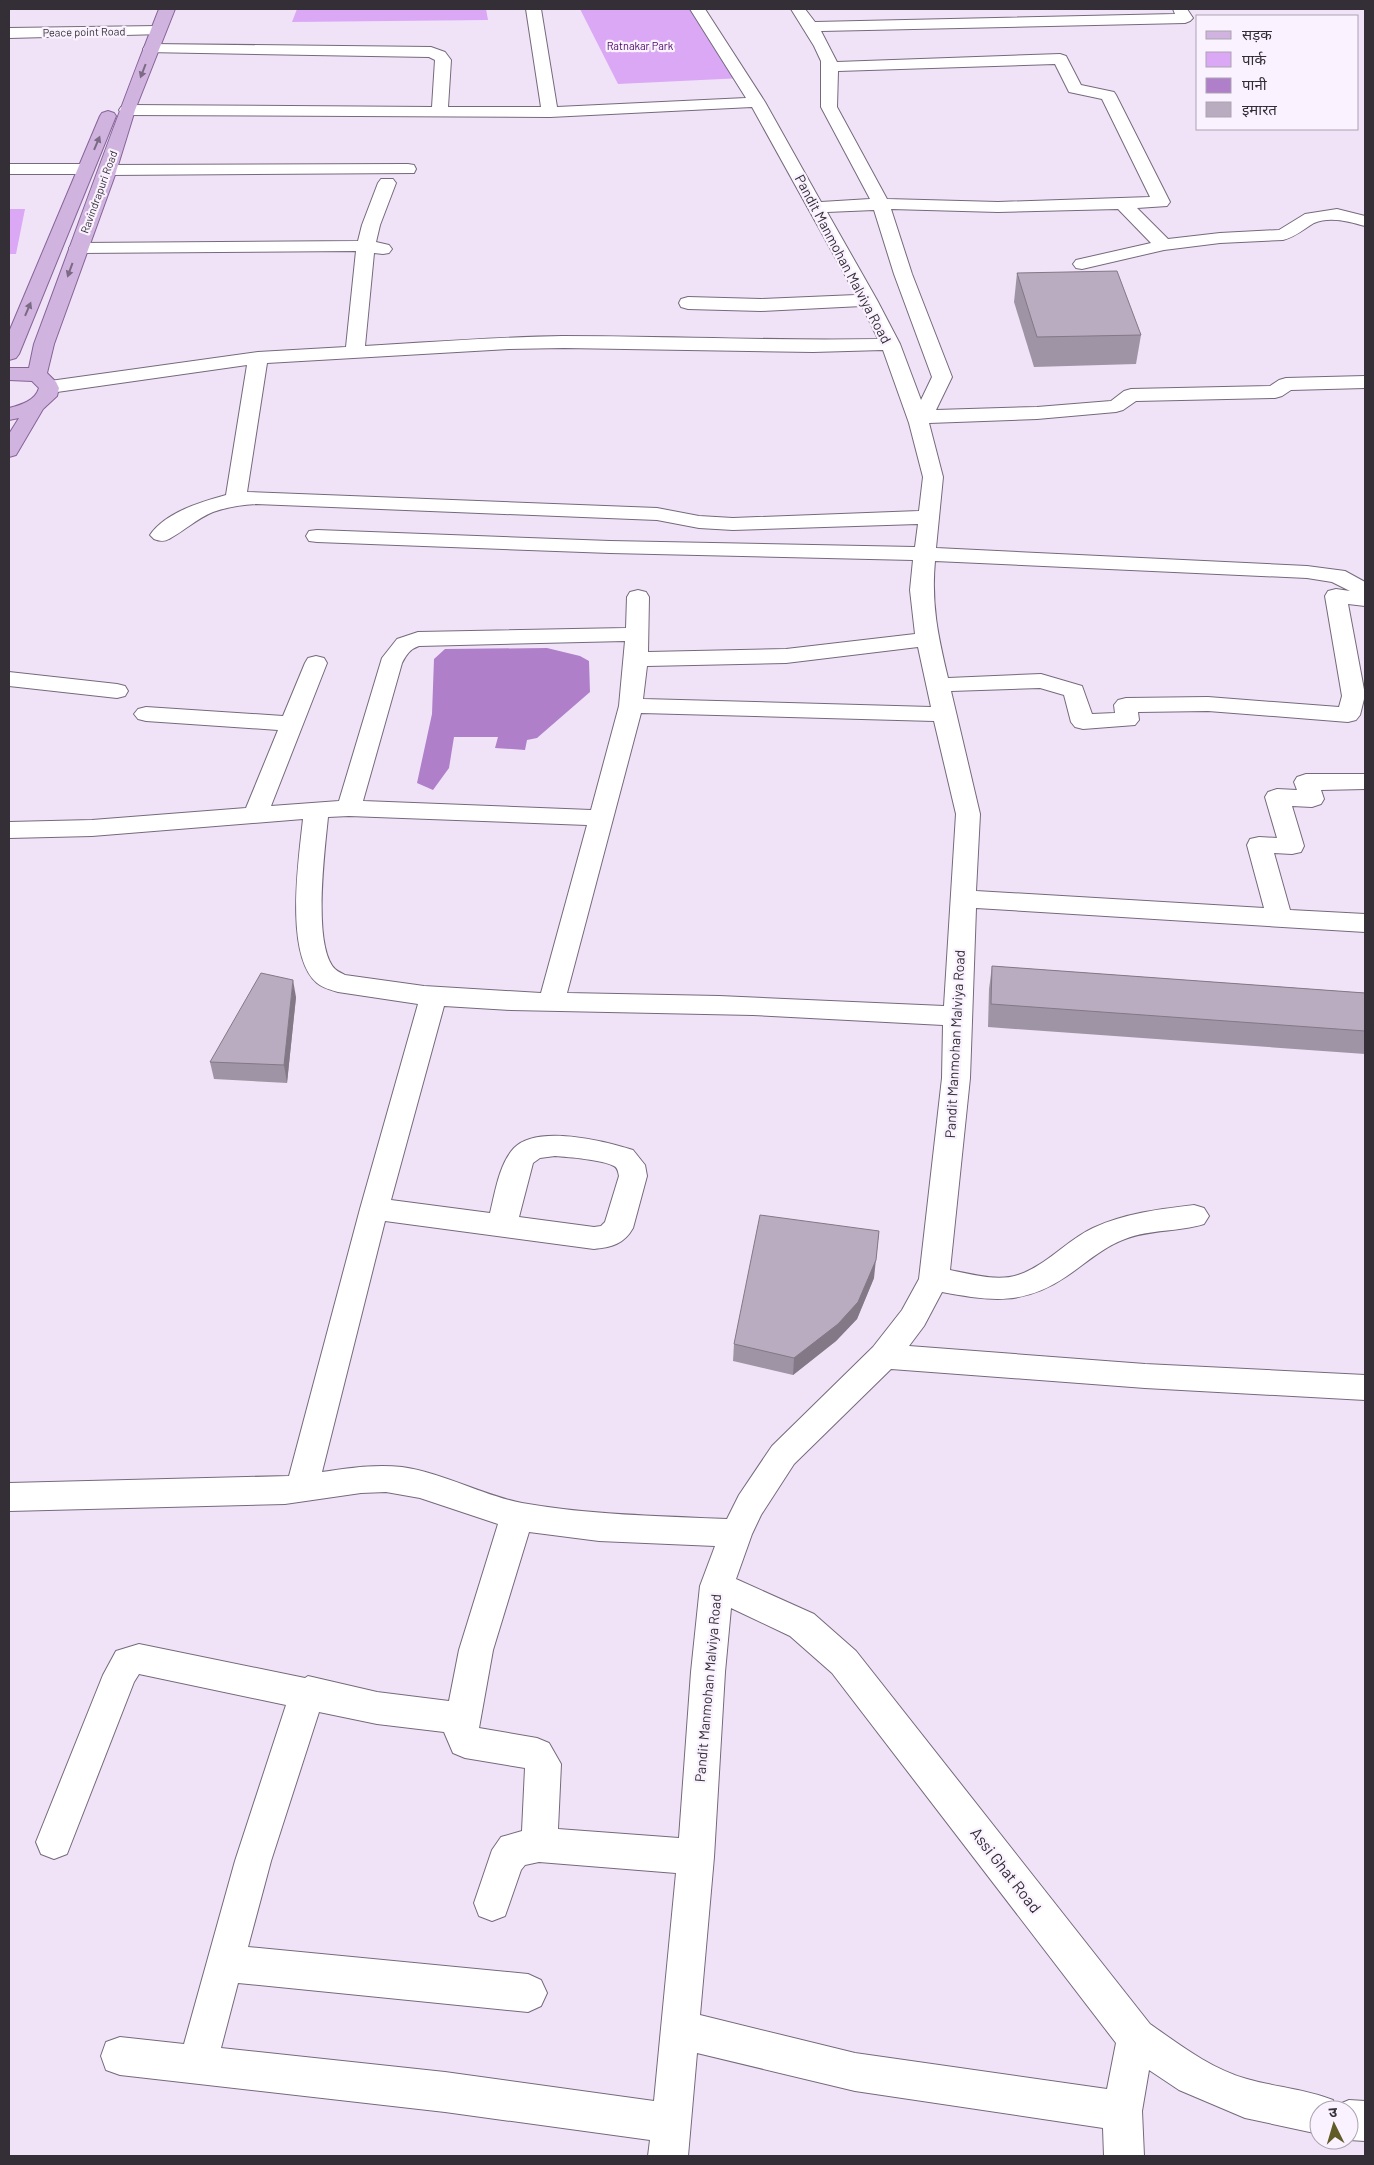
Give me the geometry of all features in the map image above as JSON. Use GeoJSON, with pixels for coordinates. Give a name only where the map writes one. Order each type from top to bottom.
{"type":"FeatureCollection","features":[{"type":"Feature","properties":{"kind":"main road","name":"Ravindrapuri Road"},"geometry":{"type":"LineString","coordinates":[[43,382],[44,344],[108,170],[127,110],[166,9]]}},
{"type":"Feature","properties":{"kind":"main road"},"geometry":{"type":"LineString","coordinates":[[133,48],[142,24]]}},
{"type":"Feature","properties":{"kind":"main road","name":"Ravindrapuri Road"},"geometry":{"type":"LineString","coordinates":[[9,354],[127,66]]}},
{"type":"Feature","properties":{"kind":"main road"},"geometry":{"type":"LineString","coordinates":[[9,374],[26,374],[43,382],[49,394],[44,401],[34,408],[9,414]]}},
{"type":"Feature","properties":{"kind":"main road"},"geometry":{"type":"LineString","coordinates":[[9,451],[34,408]]}},
{"type":"Feature","properties":{"kind":"street"},"geometry":{"type":"LineString","coordinates":[[533,9],[550,112]]}},
{"type":"Feature","properties":{"kind":"street","name":"Pandit Manmohan Malviya Road"},"geometry":{"type":"LineString","coordinates":[[670,2140],[696,1857],[708,1672],[717,1586],[736,1533],[750,1505],[783,1455],[884,1356],[913,1318],[934,1279],[956,1078],[957,1016],[968,814],[927,639],[921,590],[933,477],[921,420],[890,344],[868,300],[757,102],[698,9]]}},
{"type":"Feature","properties":{"kind":"street"},"geometry":{"type":"LineString","coordinates":[[798,9],[827,56],[830,67],[827,94],[829,107],[880,204],[903,274],[942,377],[921,420],[1037,414],[1116,406],[1131,396],[1275,392],[1286,384],[1365,382]]}},
{"type":"Feature","properties":{"kind":"street"},"geometry":{"type":"LineString","coordinates":[[949,9],[963,62]]}},
{"type":"Feature","properties":{"kind":"street"},"geometry":{"type":"LineString","coordinates":[[810,27],[1185,18],[1180,9]]}},
{"type":"Feature","properties":{"kind":"street","name":"Peace point Road"},"geometry":{"type":"LineString","coordinates":[[9,33],[142,24],[158,30]]}},
{"type":"Feature","properties":{"kind":"street"},"geometry":{"type":"LineString","coordinates":[[151,49],[431,52],[439,55],[443,60],[440,112]]}},
{"type":"Feature","properties":{"kind":"street"},"geometry":{"type":"LineString","coordinates":[[816,207],[880,204],[998,207],[1161,202],[1108,95],[1076,88],[1060,59],[830,67]]}},
{"type":"Feature","properties":{"kind":"street"},"geometry":{"type":"LineString","coordinates":[[127,110],[550,112],[757,102]]}},
{"type":"Feature","properties":{"kind":"street"},"geometry":{"type":"LineString","coordinates":[[9,169],[86,169]]}},
{"type":"Feature","properties":{"kind":"street"},"geometry":{"type":"LineString","coordinates":[[108,170],[408,169]]}},
{"type":"Feature","properties":{"kind":"street"},"geometry":{"type":"LineString","coordinates":[[354,352],[375,247],[370,225],[387,183]]}},
{"type":"Feature","properties":{"kind":"street"},"geometry":{"type":"LineString","coordinates":[[1122,204],[1164,245]]}},
{"type":"Feature","properties":{"kind":"street"},"geometry":{"type":"LineString","coordinates":[[1082,264],[1164,245],[1220,238],[1283,235],[1312,218],[1337,214],[1365,221]]}},
{"type":"Feature","properties":{"kind":"street"},"geometry":{"type":"LineString","coordinates":[[78,248],[375,247]]}},
{"type":"Feature","properties":{"kind":"street"},"geometry":{"type":"LineString","coordinates":[[688,303],[761,305],[868,300]]}},
{"type":"Feature","properties":{"kind":"street"},"geometry":{"type":"LineString","coordinates":[[43,382],[258,358],[564,342],[745,346],[890,344]]}},
{"type":"Feature","properties":{"kind":"street"},"geometry":{"type":"LineString","coordinates":[[236,499],[258,358]]}},
{"type":"Feature","properties":{"kind":"street"},"geometry":{"type":"LineString","coordinates":[[161,535],[194,511],[211,504],[236,499],[293,498],[657,514],[716,524],[929,516]]}},
{"type":"Feature","properties":{"kind":"street"},"geometry":{"type":"LineString","coordinates":[[317,536],[610,547],[926,554],[1307,572],[1337,576],[1365,590]]}},
{"type":"Feature","properties":{"kind":"street"},"geometry":{"type":"LineString","coordinates":[[938,685],[1041,681],[1074,691],[1083,722],[1127,720],[1126,705],[1208,704],[1348,715],[1354,696],[1336,596],[1365,599]]}},
{"type":"Feature","properties":{"kind":"street"},"geometry":{"type":"LineString","coordinates":[[552,1002],[631,706],[636,659],[638,597]]}},
{"type":"Feature","properties":{"kind":"street"},"geometry":{"type":"LineString","coordinates":[[349,808],[391,662],[402,644],[418,639],[637,634]]}},
{"type":"Feature","properties":{"kind":"street"},"geometry":{"type":"LineString","coordinates":[[636,659],[786,656],[927,639]]}},
{"type":"Feature","properties":{"kind":"street"},"geometry":{"type":"LineString","coordinates":[[255,816],[316,662]]}},
{"type":"Feature","properties":{"kind":"street"},"geometry":{"type":"LineString","coordinates":[[9,679],[117,691]]}},
{"type":"Feature","properties":{"kind":"street"},"geometry":{"type":"LineString","coordinates":[[631,706],[945,714]]}},
{"type":"Feature","properties":{"kind":"street"},"geometry":{"type":"LineString","coordinates":[[146,714],[292,724]]}},
{"type":"Feature","properties":{"kind":"street"},"geometry":{"type":"LineString","coordinates":[[1280,918],[1260,845],[1292,846],[1277,797],[1312,799],[1306,782],[1365,782]]}},
{"type":"Feature","properties":{"kind":"street"},"geometry":{"type":"LineString","coordinates":[[9,830],[92,828],[349,808],[602,818]]}},
{"type":"Feature","properties":{"kind":"street"},"geometry":{"type":"LineString","coordinates":[[316,810],[309,899],[312,946],[318,964],[326,976],[338,983],[433,997],[770,1007],[957,1016]]}},
{"type":"Feature","properties":{"kind":"street"},"geometry":{"type":"LineString","coordinates":[[963,899],[1365,923]]}},
{"type":"Feature","properties":{"kind":"street"},"geometry":{"type":"LineString","coordinates":[[302,1489],[374,1209],[433,997]]}},
{"type":"Feature","properties":{"kind":"street"},"geometry":{"type":"LineString","coordinates":[[374,1209],[502,1226],[594,1238],[609,1236],[618,1228],[633,1176],[631,1165],[623,1157],[553,1145],[536,1147],[523,1155],[520,1161],[502,1226]]}},
{"type":"Feature","properties":{"kind":"street"},"geometry":{"type":"LineString","coordinates":[[934,1279],[1002,1288],[1019,1286],[1038,1278],[1093,1241],[1117,1229],[1149,1221],[1194,1216]]}},
{"type":"Feature","properties":{"kind":"street"},"geometry":{"type":"LineString","coordinates":[[884,1356],[1145,1376],[1365,1388]]}},
{"type":"Feature","properties":{"kind":"street"},"geometry":{"type":"LineString","coordinates":[[9,1497],[166,1496],[302,1489],[358,1480],[388,1479],[416,1484],[517,1516],[566,1524],[736,1533]]}},
{"type":"Feature","properties":{"kind":"street"},"geometry":{"type":"LineString","coordinates":[[517,1516],[476,1650],[462,1718],[461,1732],[465,1742],[538,1754],[543,1764],[539,1845]]}},
{"type":"Feature","properties":{"kind":"street","name":"Assi Ghat Road"},"geometry":{"type":"LineString","coordinates":[[717,1586],[802,1625],[844,1662],[1136,2038],[1193,2076],[1227,2091],[1244,2098],[1309,2112]]}},
{"type":"Feature","properties":{"kind":"street"},"geometry":{"type":"LineString","coordinates":[[54,1842],[120,1675],[128,1662],[138,1659],[308,1692],[377,1708],[462,1718]]}},
{"type":"Feature","properties":{"kind":"street"},"geometry":{"type":"LineString","coordinates":[[197,2065],[253,1861],[308,1692]]}},
{"type":"Feature","properties":{"kind":"street"},"geometry":{"type":"LineString","coordinates":[[492,1904],[505,1862],[514,1849],[539,1845],[696,1857]]}},
{"type":"Feature","properties":{"kind":"street"},"geometry":{"type":"LineString","coordinates":[[225,1963],[528,1993]]}},
{"type":"Feature","properties":{"kind":"street"},"geometry":{"type":"LineString","coordinates":[[681,2030],[855,2072],[1122,2111]]}},
{"type":"Feature","properties":{"kind":"street"},"geometry":{"type":"LineString","coordinates":[[1124,2156],[1122,2111],[1136,2038]]}},
{"type":"Feature","properties":{"kind":"street"},"geometry":{"type":"LineString","coordinates":[[120,2056],[445,2092],[670,2140]]}},
{"type":"Feature","properties":{"kind":"green space"},"geometry":{"type":"Polygon","coordinates":[[[297,9],[486,9],[488,20],[292,22],[297,9]]]}},
{"type":"Feature","properties":{"kind":"green space","name":"Ratnakar Park"},"geometry":{"type":"Polygon","coordinates":[[[580,9],[703,9],[743,78],[618,84],[580,9]]]}},
{"type":"Feature","properties":{"kind":"green space"},"geometry":{"type":"Polygon","coordinates":[[[9,209],[25,209],[16,254],[9,254],[9,209]]]}},
{"type":"Feature","properties":{"kind":"water"},"geometry":{"type":"Polygon","coordinates":[[[547,648],[580,656],[589,661],[590,692],[537,738],[527,740],[525,750],[495,748],[498,737],[454,737],[449,768],[433,790],[417,783],[432,714],[434,659],[445,649],[547,648]]]}},
{"type":"Feature","properties":{"kind":"building"},"geometry":{"type":"Polygon","coordinates":[[[1117,271],[1141,335],[1037,337],[1017,273],[1117,271]]]}},
{"type":"Feature","properties":{"kind":"building"},"geometry":{"type":"Polygon","coordinates":[[[992,966],[1365,993],[1365,1031],[991,1004],[992,966]]]}},
{"type":"Feature","properties":{"kind":"building"},"geometry":{"type":"Polygon","coordinates":[[[261,973],[293,980],[284,1065],[210,1062],[261,973]]]}},
{"type":"Feature","properties":{"kind":"building"},"geometry":{"type":"Polygon","coordinates":[[[760,1215],[879,1231],[876,1260],[858,1302],[838,1324],[794,1358],[734,1344],[760,1215]]]}}]}
